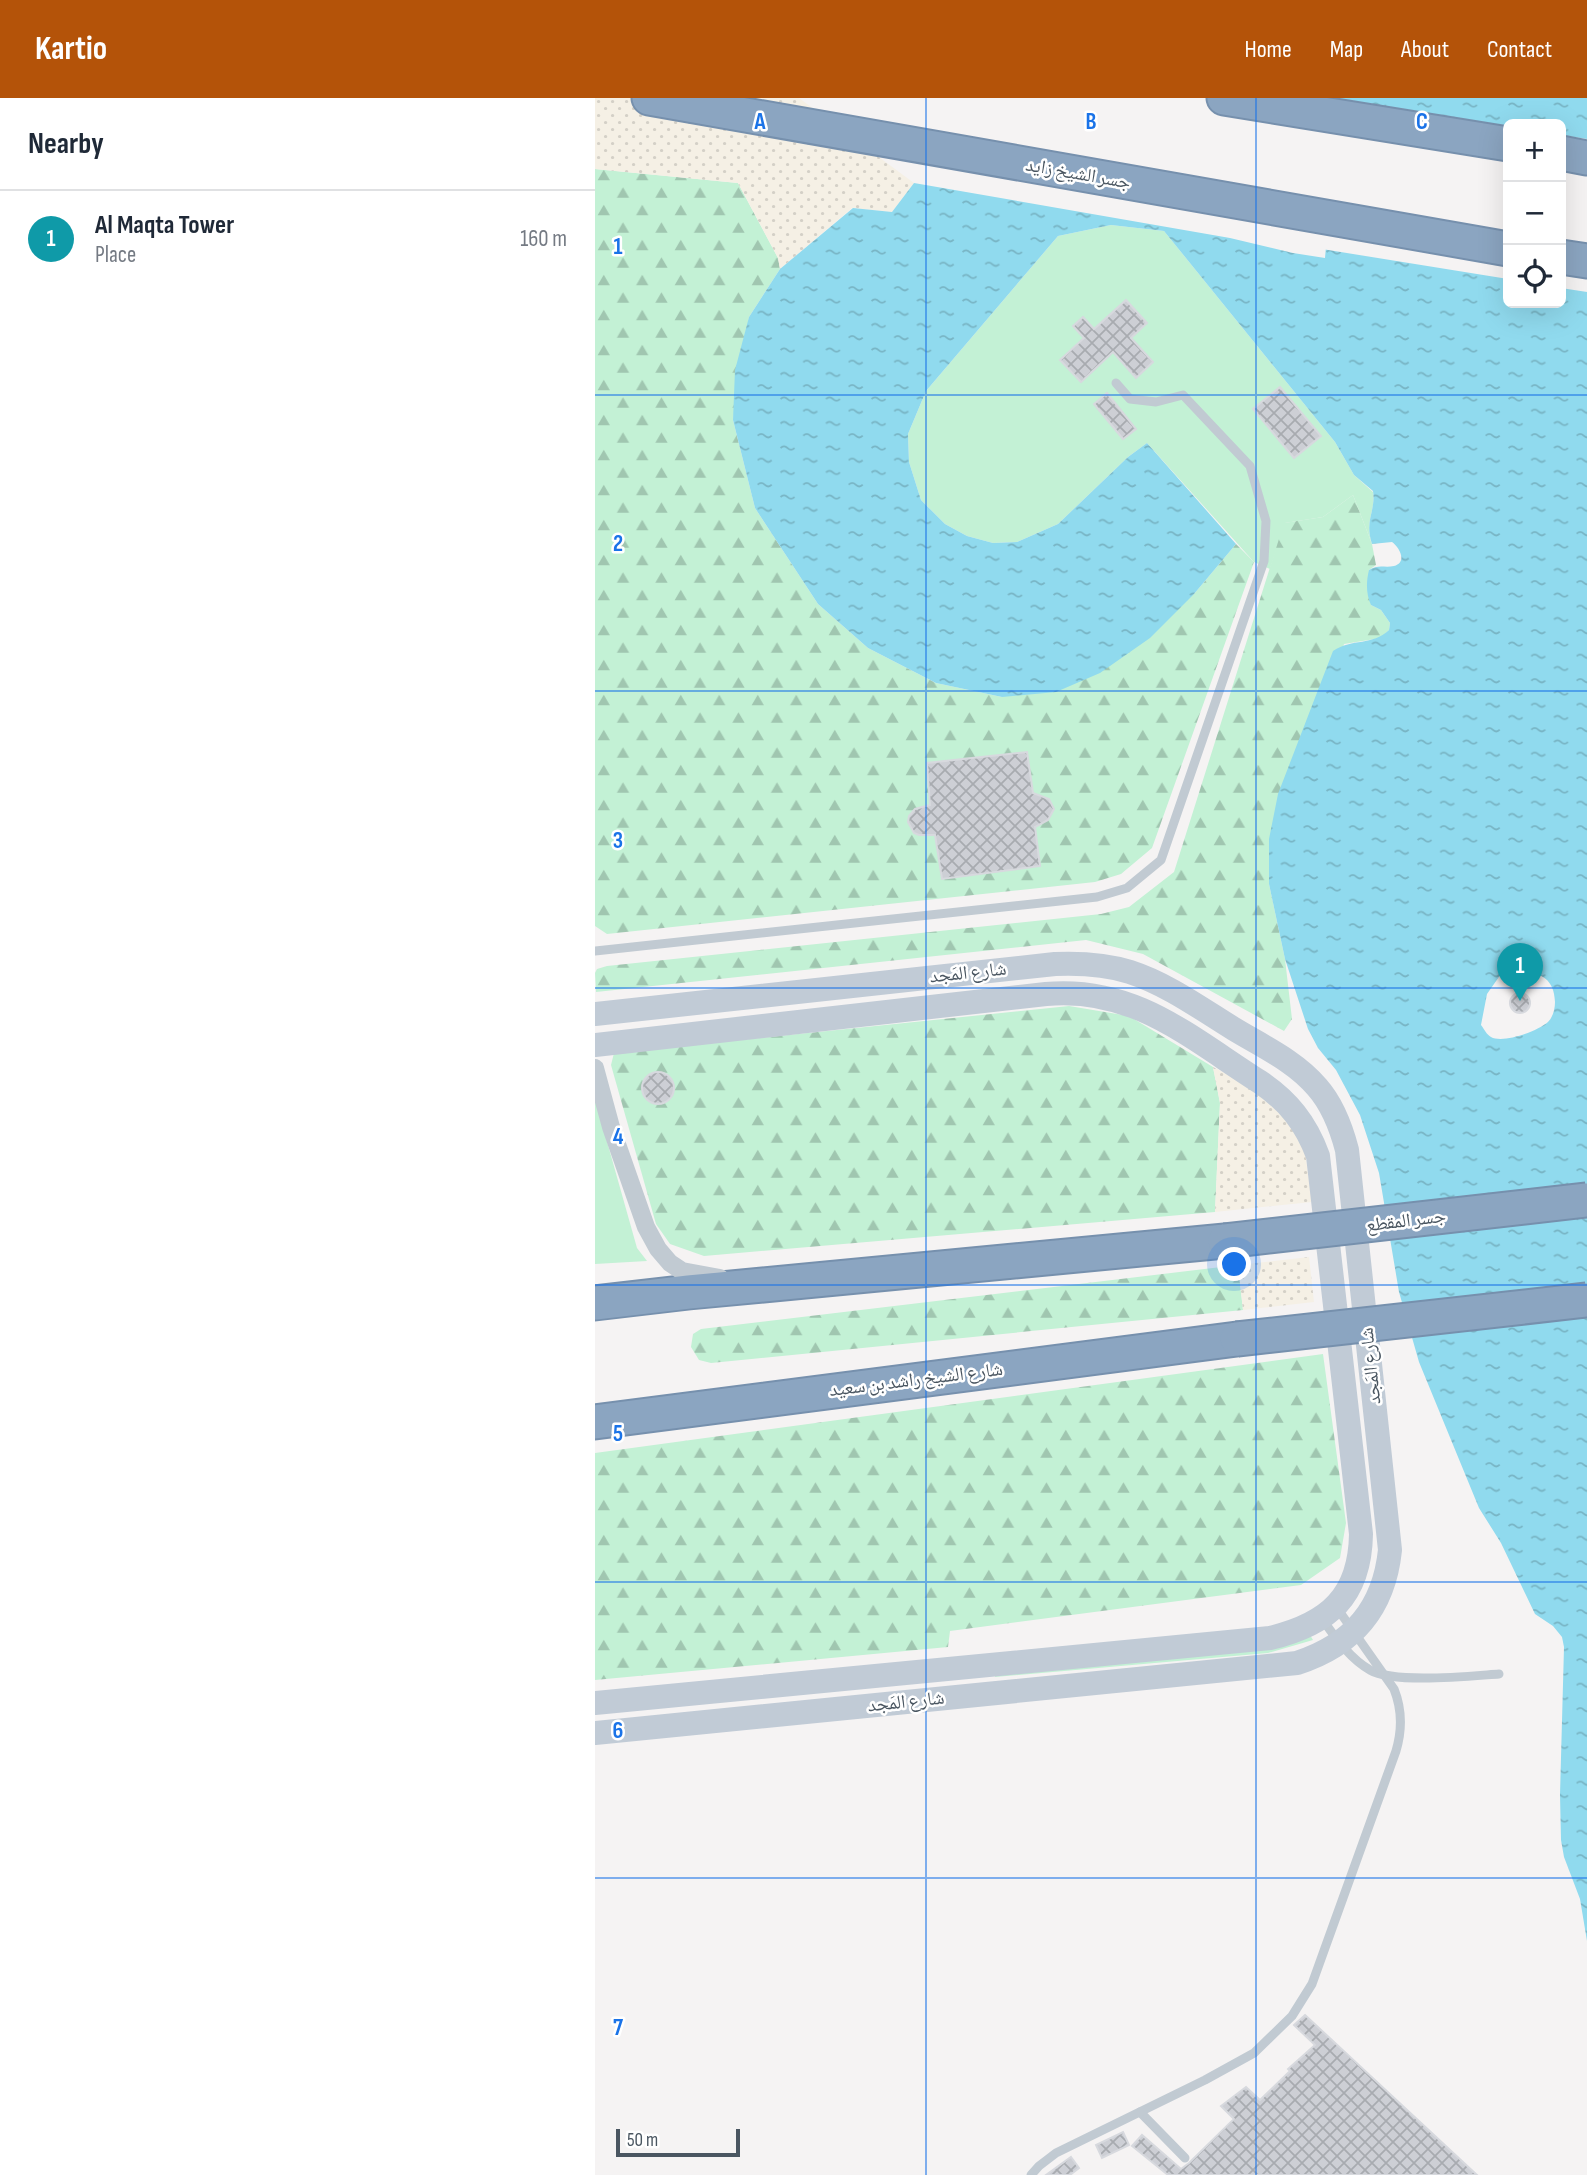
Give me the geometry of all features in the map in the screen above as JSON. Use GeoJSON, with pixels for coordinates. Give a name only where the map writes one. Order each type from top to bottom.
{"type":"FeatureCollection","features":[{"type":"Feature","properties":{"kind":"highway","name":"جسر الشيخ زايد"},"geometry":{"type":"LineString","coordinates":[[649,98],[1503,248]]}},
{"type":"Feature","properties":{"kind":"highway"},"geometry":{"type":"LineString","coordinates":[[1224,98],[1503,143]]}},
{"type":"Feature","properties":{"kind":"highway"},"geometry":{"type":"LineString","coordinates":[[1566,154],[1587,158]]}},
{"type":"Feature","properties":{"kind":"highway"},"geometry":{"type":"LineString","coordinates":[[1566,258],[1587,261]]}},
{"type":"Feature","properties":{"kind":"highway","name":"جسر المقطع"},"geometry":{"type":"LineString","coordinates":[[775,1284],[1225,1241],[1587,1200]]}},
{"type":"Feature","properties":{"kind":"highway"},"geometry":{"type":"LineString","coordinates":[[595,1303],[775,1284]]}},
{"type":"Feature","properties":{"kind":"highway"},"geometry":{"type":"LineString","coordinates":[[595,1295],[689,1292]]}},
{"type":"Feature","properties":{"kind":"highway","name":"شارع الشيخ راشد بن سعيد"},"geometry":{"type":"LineString","coordinates":[[595,1422],[1237,1339],[1587,1300]]}},
{"type":"Feature","properties":{"kind":"street","name":"شارع المَجد"},"geometry":{"type":"LineString","coordinates":[[595,1014],[1055,964],[1092,964],[1129,971],[1163,986],[1304,1073],[1327,1100],[1336,1116],[1347,1150],[1389,1530],[1388,1569],[1374,1606],[1347,1637],[1316,1657],[1278,1666],[595,1733]]}},
{"type":"Feature","properties":{"kind":"street","name":"شارع المَجد"},"geometry":{"type":"LineString","coordinates":[[595,1045],[1046,994],[1084,993],[1139,1007],[1276,1092],[1306,1129],[1318,1156],[1361,1534],[1361,1557],[1355,1578],[1329,1612],[1287,1634],[1252,1640],[595,1703]]}},
{"type":"Feature","properties":{"kind":"street"},"geometry":{"type":"LineString","coordinates":[[595,1069],[611,1128],[646,1227],[658,1249],[670,1263],[682,1271],[706,1277],[775,1284]]}},
{"type":"Feature","properties":{"kind":"lane"},"geometry":{"type":"LineString","coordinates":[[595,951],[1097,897],[1127,888],[1161,860],[1264,561],[1266,521],[1250,466],[1183,395],[1156,402],[1130,399],[1116,383]]}},
{"type":"Feature","properties":{"kind":"lane"},"geometry":{"type":"LineString","coordinates":[[1329,1612],[1347,1637],[1361,1664],[1383,1674],[1453,1678],[1499,1674]]}},
{"type":"Feature","properties":{"kind":"lane"},"geometry":{"type":"LineString","coordinates":[[1031,2175],[1038,2166],[1056,2153],[1254,2053],[1281,2029],[1311,1984],[1399,1741],[1399,1704],[1394,1689],[1377,1662],[1347,1637],[1329,1612]]}},
{"type":"Feature","properties":{"kind":"lane"},"geometry":{"type":"LineString","coordinates":[[1139,2112],[1185,2158]]}},
{"type":"Feature","properties":{"kind":"green space"},"geometry":{"type":"Polygon","coordinates":[[[595,169],[738,183],[778,258],[780,269],[749,317],[733,420],[755,508],[818,604],[868,648],[936,683],[1002,697],[1194,594],[1236,544],[1254,562],[1152,848],[1121,874],[1095,882],[607,934],[595,926],[595,169]]]}},
{"type":"Feature","properties":{"kind":"green space"},"geometry":{"type":"Polygon","coordinates":[[[1111,225],[1164,231],[1335,442],[1354,475],[1373,492],[1369,529],[1372,544],[1353,495],[1323,517],[1285,523],[1270,569],[1254,562],[1147,443],[1128,457],[1058,524],[1017,542],[993,543],[967,536],[945,524],[921,500],[909,462],[908,434],[926,391],[1058,236],[1111,225]]]}},
{"type":"Feature","properties":{"kind":"green space"},"geometry":{"type":"Polygon","coordinates":[[[1353,495],[1372,544],[1376,565],[1369,570],[1371,605],[1381,610],[1390,623],[1389,630],[1381,638],[1344,644],[1269,884],[1285,959],[1292,1019],[1284,1031],[1143,954],[1086,940],[596,992],[595,973],[597,969],[607,966],[1101,914],[1129,907],[1174,872],[1284,523],[1323,517],[1353,495]]]}},
{"type":"Feature","properties":{"kind":"green space"},"geometry":{"type":"Polygon","coordinates":[[[1069,1006],[1129,1016],[1213,1067],[1220,1103],[1215,1212],[704,1256],[670,1244],[656,1224],[611,1065],[614,1053],[1069,1006]]]}},
{"type":"Feature","properties":{"kind":"green space"},"geometry":{"type":"Polygon","coordinates":[[[595,1099],[637,1248],[647,1261],[595,1264],[595,1099]]]}},
{"type":"Feature","properties":{"kind":"green space"},"geometry":{"type":"Polygon","coordinates":[[[1238,1265],[1243,1310],[711,1363],[699,1360],[691,1347],[693,1334],[701,1329],[1238,1265]]]}},
{"type":"Feature","properties":{"kind":"green space"},"geometry":{"type":"Polygon","coordinates":[[[1323,1354],[1346,1523],[1340,1558],[1301,1585],[950,1631],[948,1647],[595,1680],[595,1453],[1323,1354]]]}},
{"type":"Feature","properties":{"kind":"green space"},"geometry":{"type":"Polygon","coordinates":[[[1307,1630],[1313,1640],[1268,1653],[995,1677],[994,1667],[1307,1630]]]}},
{"type":"Feature","properties":{"kind":"sand"},"geometry":{"type":"Polygon","coordinates":[[[595,98],[799,98],[914,183],[892,212],[852,208],[780,269],[778,258],[738,183],[595,169],[595,98]]]}},
{"type":"Feature","properties":{"kind":"sand"},"geometry":{"type":"Polygon","coordinates":[[[1213,1067],[1269,1095],[1295,1128],[1305,1152],[1312,1202],[1215,1212],[1220,1103],[1213,1067]]]}},
{"type":"Feature","properties":{"kind":"sand"},"geometry":{"type":"Polygon","coordinates":[[[1309,1257],[1314,1302],[1243,1310],[1238,1265],[1309,1257]]]}},
{"type":"Feature","properties":{"kind":"water"},"geometry":{"type":"Polygon","coordinates":[[[1339,98],[1587,98],[1587,1941],[1580,1899],[1564,1857],[1561,1840],[1562,1637],[1553,1626],[1535,1614],[1501,1543],[1479,1508],[1419,1362],[1399,1292],[1379,1173],[1360,1115],[1336,1070],[1318,1048],[1308,1029],[1285,959],[1269,884],[1269,839],[1278,794],[1333,651],[1348,644],[1376,638],[1389,630],[1390,623],[1381,610],[1369,601],[1368,574],[1369,570],[1375,567],[1394,566],[1401,558],[1392,542],[1372,544],[1369,529],[1373,491],[1354,475],[1335,442],[1164,231],[1111,225],[1058,236],[926,391],[908,434],[909,462],[921,500],[945,524],[967,536],[993,543],[1017,542],[1058,524],[1128,457],[1147,443],[1236,544],[1194,594],[1150,638],[1100,673],[1056,692],[1002,697],[936,683],[868,648],[818,604],[755,508],[733,420],[735,370],[749,317],[780,269],[853,208],[892,212],[914,183],[1230,238],[1325,258],[1339,98]],[[1520,968],[1501,974],[1487,994],[1481,1025],[1491,1037],[1512,1038],[1529,1033],[1548,1022],[1554,1010],[1554,994],[1549,982],[1540,975],[1520,968]]]}},
{"type":"Feature","properties":{"kind":"pier"},"geometry":{"type":"Polygon","coordinates":[[[1336,98],[1503,125],[1503,278],[1322,249],[1336,98]]]}},
{"type":"Feature","properties":{"kind":"pier"},"geometry":{"type":"Polygon","coordinates":[[[1566,136],[1587,139],[1587,292],[1566,289],[1566,136]]]}},
{"type":"Feature","properties":{"kind":"building"},"geometry":{"type":"Polygon","coordinates":[[[1126,300],[1147,323],[1131,338],[1153,362],[1136,378],[1113,352],[1081,382],[1060,360],[1084,338],[1073,326],[1083,317],[1094,329],[1126,300]]]}},
{"type":"Feature","properties":{"kind":"building"},"geometry":{"type":"Polygon","coordinates":[[[1280,387],[1321,436],[1294,458],[1253,409],[1280,387]]]}},
{"type":"Feature","properties":{"kind":"building"},"geometry":{"type":"Polygon","coordinates":[[[1107,393],[1136,429],[1123,439],[1094,404],[1107,393]]]}},
{"type":"Feature","properties":{"kind":"building"},"geometry":{"type":"Polygon","coordinates":[[[1027,752],[1033,793],[1049,799],[1054,809],[1048,820],[1035,827],[1040,866],[942,879],[935,835],[914,833],[908,822],[915,809],[930,805],[927,763],[1027,752]]]}},
{"type":"Feature","properties":{"kind":"building"},"geometry":{"type":"Polygon","coordinates":[[[1516,993],[1524,993],[1530,1003],[1524,1013],[1516,1013],[1510,1007],[1510,999],[1516,993]]]}},
{"type":"Feature","properties":{"kind":"building"},"geometry":{"type":"Polygon","coordinates":[[[658,1072],[669,1077],[674,1088],[669,1099],[658,1104],[647,1099],[642,1088],[647,1077],[658,1072]]]}},
{"type":"Feature","properties":{"kind":"building"},"geometry":{"type":"Polygon","coordinates":[[[1305,2015],[1477,2175],[1168,2175],[1132,2146],[1142,2135],[1181,2169],[1189,2163],[1234,2119],[1221,2106],[1246,2087],[1260,2100],[1290,2071],[1288,2069],[1315,2045],[1294,2025],[1305,2015]]]}},
{"type":"Feature","properties":{"kind":"building"},"geometry":{"type":"Polygon","coordinates":[[[1123,2132],[1129,2145],[1102,2158],[1096,2145],[1123,2132]]]}},
{"type":"Feature","properties":{"kind":"building"},"geometry":{"type":"Polygon","coordinates":[[[1071,2157],[1079,2168],[1070,2175],[1046,2175],[1071,2157]]]}},
{"type":"Feature","properties":{"kind":"place","name":"Al Maqta Tower"},"geometry":{"type":"Point","coordinates":[1520,1001]}}]}
